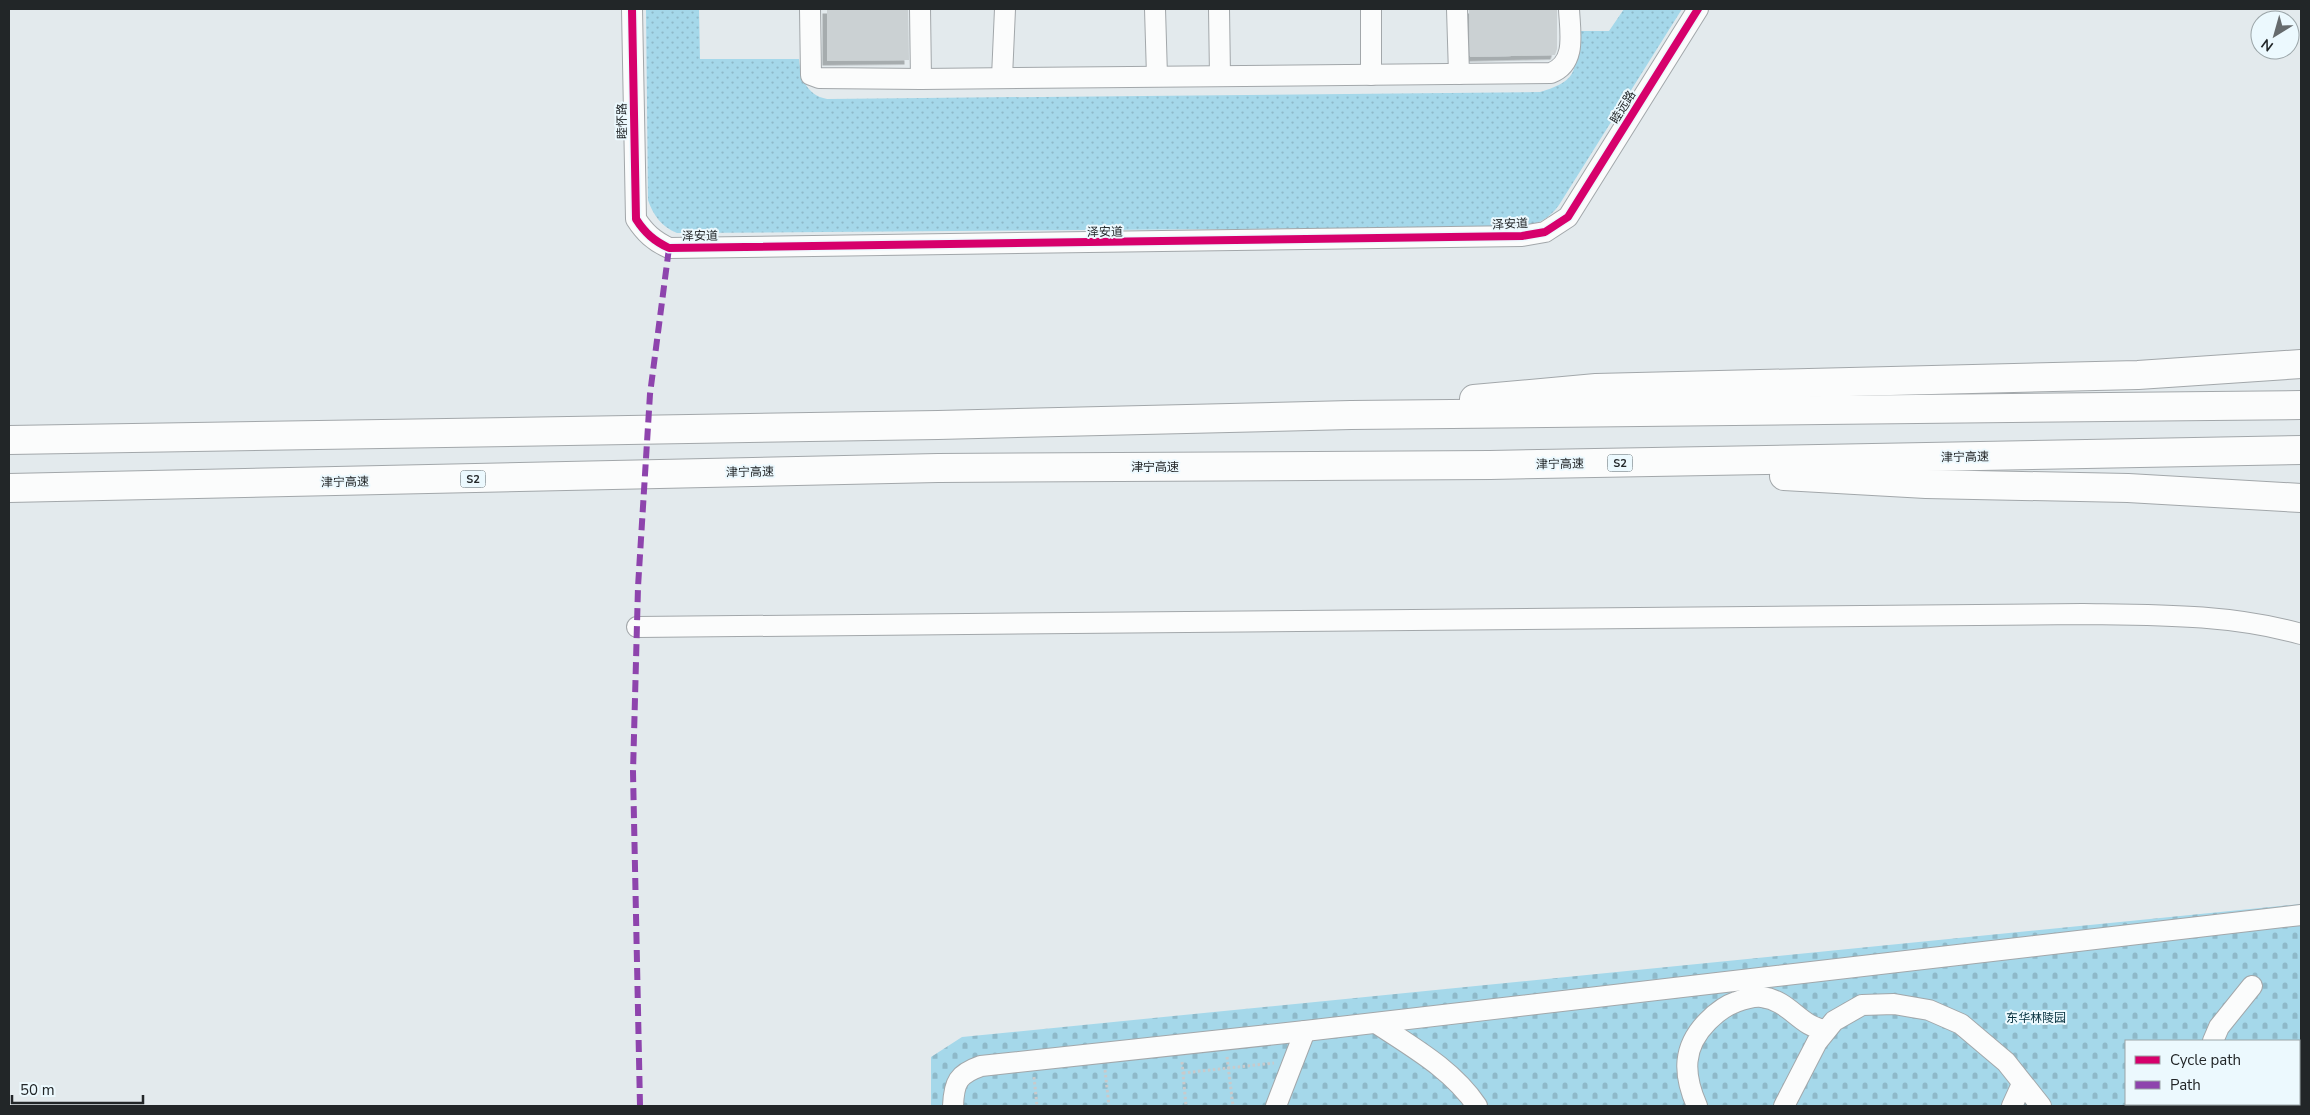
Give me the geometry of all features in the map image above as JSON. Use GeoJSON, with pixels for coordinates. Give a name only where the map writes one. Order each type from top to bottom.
{"type":"FeatureCollection","features":[{"type":"Feature","properties":{"kind":"highway"},"geometry":{"type":"LineString","coordinates":[[1351,415],[1511,394],[1596,388],[2138,375],[2301,364]]}},
{"type":"Feature","properties":{"kind":"highway"},"geometry":{"type":"LineString","coordinates":[[9,440],[938,425],[1351,415],[2301,405]]}},
{"type":"Feature","properties":{"kind":"highway","name":"津宁高速"},"geometry":{"type":"LineString","coordinates":[[9,488],[938,468],[1490,465],[2301,450]]}},
{"type":"Feature","properties":{"kind":"highway"},"geometry":{"type":"LineString","coordinates":[[1490,465],[1686,471],[1926,484],[2128,488],[2301,498]]}},
{"type":"Feature","properties":{"kind":"highway"},"geometry":{"type":"LineString","coordinates":[[2227,493],[2301,518]]}},
{"type":"Feature","properties":{"kind":"street","name":"睦怀路"},"geometry":{"type":"LineString","coordinates":[[632,9],[634,204],[636,218],[644,231]]}},
{"type":"Feature","properties":{"kind":"street"},"geometry":{"type":"LineString","coordinates":[[810,9],[811,75],[820,78],[921,79],[1550,73],[1560,70],[1566,62],[1569,53],[1569,9]]}},
{"type":"Feature","properties":{"kind":"street"},"geometry":{"type":"LineString","coordinates":[[920,9],[921,79]]}},
{"type":"Feature","properties":{"kind":"street"},"geometry":{"type":"LineString","coordinates":[[1002,77],[1004,9]]}},
{"type":"Feature","properties":{"kind":"street"},"geometry":{"type":"LineString","coordinates":[[1156,9],[1157,76]]}},
{"type":"Feature","properties":{"kind":"street"},"geometry":{"type":"LineString","coordinates":[[1219,9],[1220,76]]}},
{"type":"Feature","properties":{"kind":"street"},"geometry":{"type":"LineString","coordinates":[[1371,9],[1371,74]]}},
{"type":"Feature","properties":{"kind":"street"},"geometry":{"type":"LineString","coordinates":[[1457,9],[1459,74]]}},
{"type":"Feature","properties":{"kind":"street","name":"睦远路"},"geometry":{"type":"LineString","coordinates":[[1568,217],[1698,9]]}},
{"type":"Feature","properties":{"kind":"street","name":"泽安道"},"geometry":{"type":"LineString","coordinates":[[644,231],[657,242],[669,248],[1118,243],[1522,236],[1545,232],[1568,217]]}},
{"type":"Feature","properties":{"kind":"street"},"geometry":{"type":"LineString","coordinates":[[637,627],[2083,614],[2228,619],[2301,634]]}},
{"type":"Feature","properties":{"kind":"street"},"geometry":{"type":"LineString","coordinates":[[953,1106],[957,1082],[963,1074],[981,1066],[1376,1023],[2301,915]]}},
{"type":"Feature","properties":{"kind":"street"},"geometry":{"type":"LineString","coordinates":[[2213,1040],[2219,1027],[2252,986]]}},
{"type":"Feature","properties":{"kind":"street"},"geometry":{"type":"LineString","coordinates":[[1697,1106],[1691,1092],[1687,1074],[1688,1056],[1692,1040],[1716,1013],[1728,1004],[1761,996],[1780,1001],[1818,1033]]}},
{"type":"Feature","properties":{"kind":"street"},"geometry":{"type":"LineString","coordinates":[[1793,1103],[1818,1033],[1846,1013],[1862,1005],[1894,1004],[1930,1010],[1961,1024],[2006,1062],[2041,1106]]}},
{"type":"Feature","properties":{"kind":"street"},"geometry":{"type":"LineString","coordinates":[[1376,1023],[1446,1071],[1467,1091],[1477,1106]]}},
{"type":"Feature","properties":{"kind":"street"},"geometry":{"type":"LineString","coordinates":[[1276,1106],[1305,1031]]}},
{"type":"Feature","properties":{"kind":"street"},"geometry":{"type":"LineString","coordinates":[[2012,1106],[2022,1084]]}},
{"type":"Feature","properties":{"kind":"path"},"geometry":{"type":"LineString","coordinates":[[1226,1040],[1233,1106]]}},
{"type":"Feature","properties":{"kind":"path"},"geometry":{"type":"LineString","coordinates":[[1180,1045],[1186,1106]]}},
{"type":"Feature","properties":{"kind":"path"},"geometry":{"type":"LineString","coordinates":[[1103,1053],[1109,1106]]}},
{"type":"Feature","properties":{"kind":"path"},"geometry":{"type":"LineString","coordinates":[[1032,1061],[1037,1106]]}},
{"type":"Feature","properties":{"kind":"path"},"geometry":{"type":"LineString","coordinates":[[1183,1073],[1282,1063]]}},
{"type":"Feature","properties":{"kind":"green space"},"geometry":{"type":"Polygon","coordinates":[[[646,9],[699,9],[700,59],[799,59],[801,73],[809,90],[827,99],[1540,92],[1563,83],[1573,71],[1577,31],[1609,31],[1624,9],[1682,9],[1559,205],[1547,217],[1528,226],[677,233],[659,220],[648,200],[646,9]]]}},
{"type":"Feature","properties":{"kind":"green space","name":"东华林陵园"},"geometry":{"type":"Polygon","coordinates":[[[2301,904],[2301,1106],[931,1106],[931,1057],[962,1037],[2301,904]]]}},
{"type":"Feature","properties":{"kind":"building"},"geometry":{"type":"Polygon","coordinates":[[[827,9],[908,9],[909,60],[827,61],[827,9]]]}},
{"type":"Feature","properties":{"kind":"building"},"geometry":{"type":"Polygon","coordinates":[[[1469,9],[1557,9],[1557,49],[1555,55],[1470,57],[1469,9]]]}},
{"type":"Feature","properties":{"kind":"marked path"},"geometry":{"type":"LineString","coordinates":[[640,1106],[633,772],[638,587],[650,394],[669,248]]}},
{"type":"Feature","properties":{"kind":"cycle path"},"geometry":{"type":"LineString","coordinates":[[632,9],[636,219],[650,236],[669,248],[1522,236],[1545,232],[1568,217],[1698,9]]}}]}
